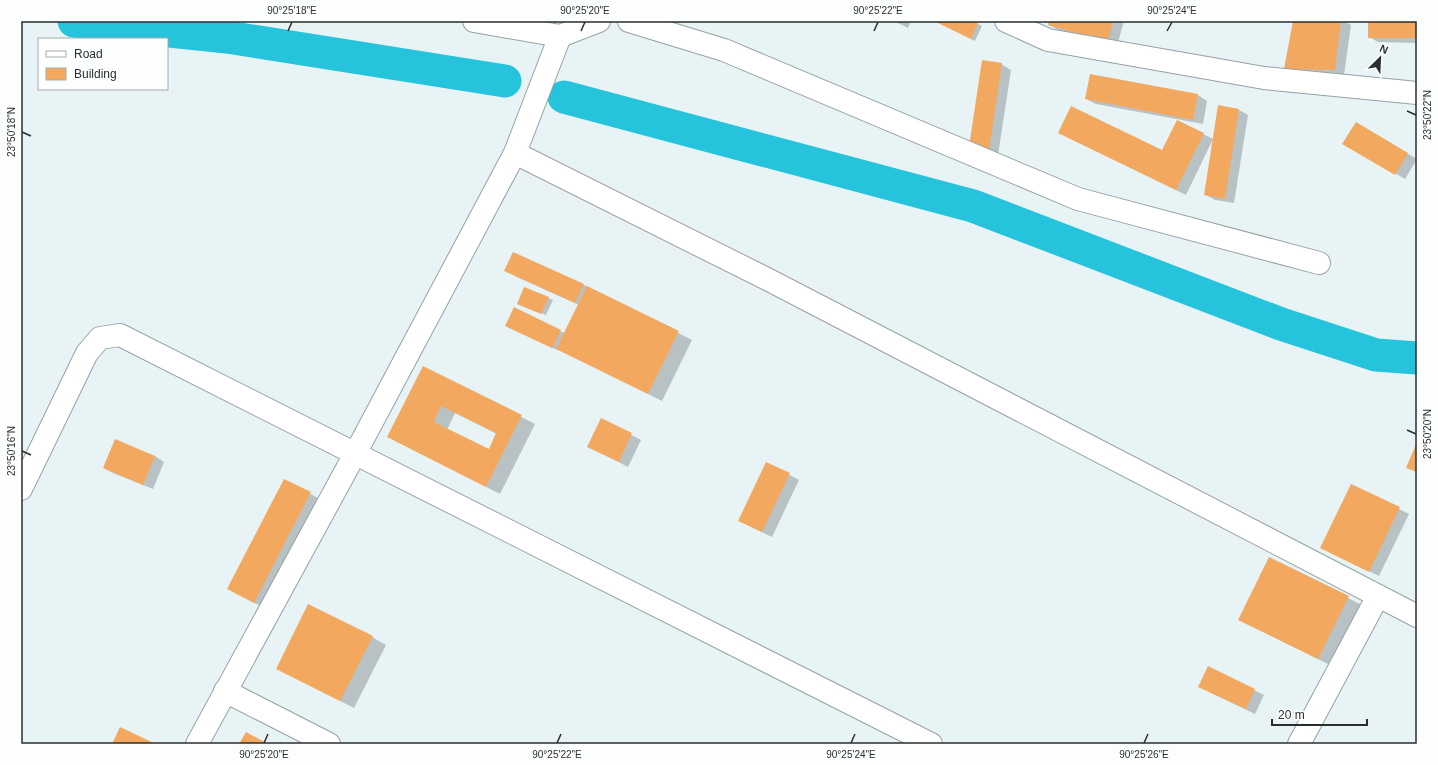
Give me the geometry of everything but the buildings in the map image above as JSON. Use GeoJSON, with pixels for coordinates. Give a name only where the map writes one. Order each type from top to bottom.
{"type":"FeatureCollection","features":[{"type":"Feature","properties":{"kind":"street"},"geometry":{"type":"LineString","coordinates":[[474,21],[560,36],[599,21]]}},
{"type":"Feature","properties":{"kind":"street"},"geometry":{"type":"LineString","coordinates":[[628,21],[724,50],[1078,199],[1318,263]]}},
{"type":"Feature","properties":{"kind":"street"},"geometry":{"type":"LineString","coordinates":[[1006,21],[1048,40],[1056,42],[1264,78],[1417,93]]}},
{"type":"Feature","properties":{"kind":"street"},"geometry":{"type":"LineString","coordinates":[[197,744],[356,454],[515,153],[560,36]]}},
{"type":"Feature","properties":{"kind":"street"},"geometry":{"type":"LineString","coordinates":[[515,153],[769,280],[1417,616]]}},
{"type":"Feature","properties":{"kind":"street"},"geometry":{"type":"LineString","coordinates":[[21,489],[87,353],[100,338],[120,335],[932,744]]}},
{"type":"Feature","properties":{"kind":"street"},"geometry":{"type":"LineString","coordinates":[[1299,744],[1378,596]]}},
{"type":"Feature","properties":{"kind":"street"},"geometry":{"type":"LineString","coordinates":[[225,691],[329,744]]}},
{"type":"Feature","properties":{"kind":"waterway"},"geometry":{"type":"LineString","coordinates":[[74,21],[227,37],[505,81]]}},
{"type":"Feature","properties":{"kind":"waterway"},"geometry":{"type":"LineString","coordinates":[[564,97],[973,206],[1281,324],[1376,355],[1417,358]]}}]}
